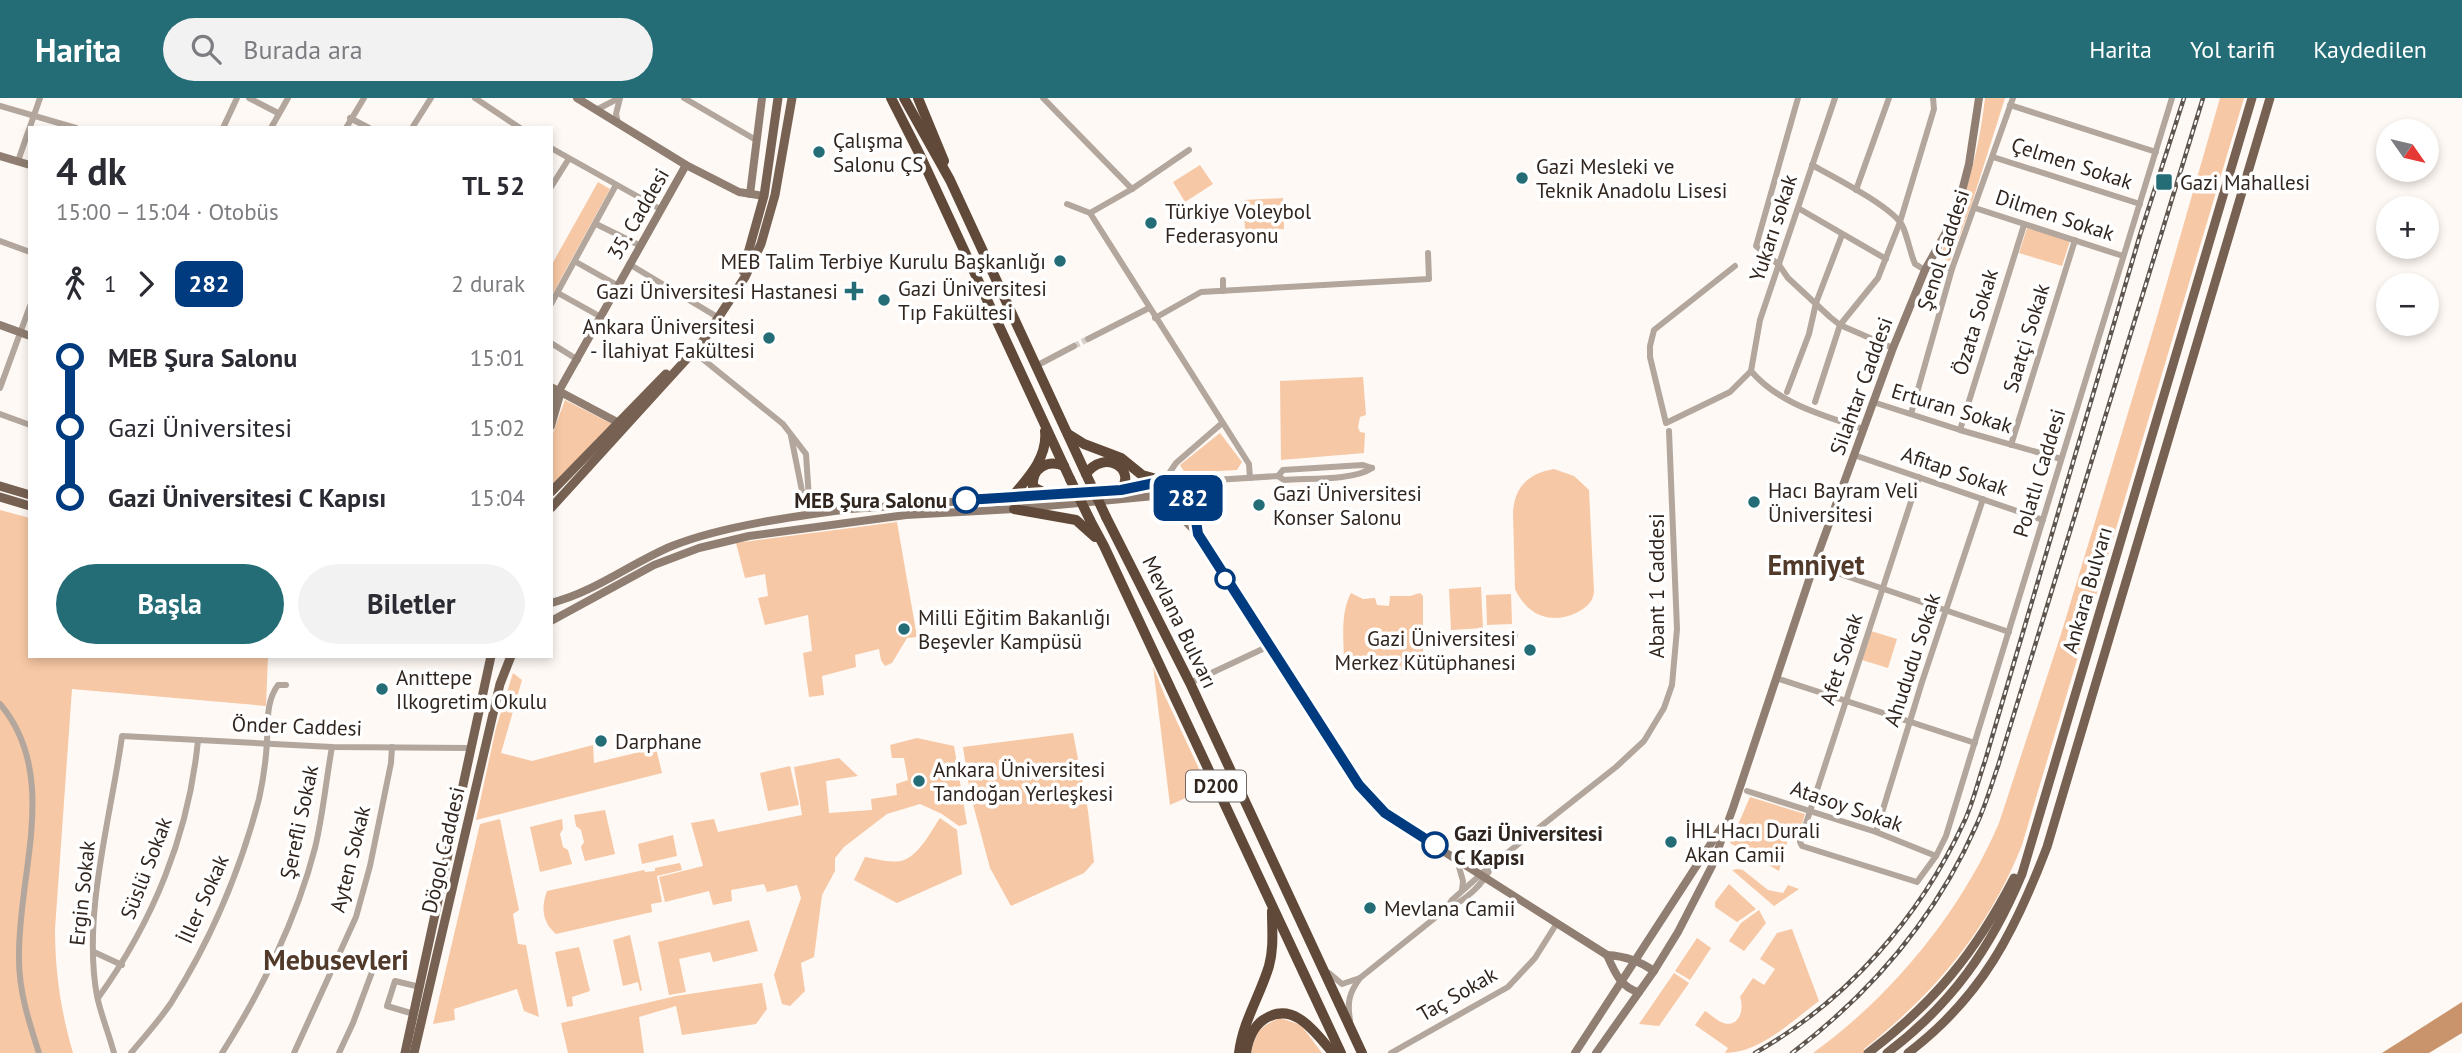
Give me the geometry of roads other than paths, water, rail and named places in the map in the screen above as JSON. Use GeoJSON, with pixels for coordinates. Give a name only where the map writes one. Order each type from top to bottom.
{"type":"FeatureCollection","features":[{"type":"Feature","properties":{"kind":"highway"},"geometry":{"type":"LineString","coordinates":[[883,98],[902,136],[920,155]]}},
{"type":"Feature","properties":{"kind":"highway","name":"Mevlana Bulvarı"},"geometry":{"type":"LineString","coordinates":[[891,98],[1341,1053]]}},
{"type":"Feature","properties":{"kind":"highway","name":"Mevlana Bulvarı"},"geometry":{"type":"LineString","coordinates":[[904,98],[950,180],[1106,517],[1190,683],[1362,1053]]}},
{"type":"Feature","properties":{"kind":"highway","name":"D200"},"geometry":{"type":"LineString","coordinates":[[918,98],[940,148],[950,180]]}},
{"type":"Feature","properties":{"kind":"highway"},"geometry":{"type":"LineString","coordinates":[[1044,424],[1046,443],[1013,504],[1076,520],[1104,546]]}},
{"type":"Feature","properties":{"kind":"highway"},"geometry":{"type":"LineString","coordinates":[[1067,433],[1084,444],[1121,458],[1142,475],[1164,481]]}},
{"type":"Feature","properties":{"kind":"highway"},"geometry":{"type":"LineString","coordinates":[[1086,474],[1094,464],[1105,461],[1112,463],[1125,474],[1126,480],[1121,490]]}},
{"type":"Feature","properties":{"kind":"highway"},"geometry":{"type":"LineString","coordinates":[[1049,495],[1033,486],[1034,476],[1039,468],[1047,464],[1055,462],[1064,466]]}},
{"type":"Feature","properties":{"kind":"highway"},"geometry":{"type":"LineString","coordinates":[[1239,1053],[1244,1025],[1255,1004],[1269,964],[1273,942],[1272,905]]}},
{"type":"Feature","properties":{"kind":"highway"},"geometry":{"type":"LineString","coordinates":[[1246,1053],[1252,1030],[1274,1013],[1290,1014],[1305,1022],[1333,1053]]}},
{"type":"Feature","properties":{"kind":"main road"},"geometry":{"type":"LineString","coordinates":[[576,98],[686,165],[738,192],[775,195]]}},
{"type":"Feature","properties":{"kind":"main road"},"geometry":{"type":"LineString","coordinates":[[750,194],[762,98]]}},
{"type":"Feature","properties":{"kind":"main road"},"geometry":{"type":"LineString","coordinates":[[553,490],[700,337],[743,271],[764,196],[778,98]]}},
{"type":"Feature","properties":{"kind":"main road"},"geometry":{"type":"LineString","coordinates":[[553,506],[694,352],[745,277],[761,244],[775,195],[792,98]]}},
{"type":"Feature","properties":{"kind":"main road","name":"Silahtar Caddesi"},"geometry":{"type":"LineString","coordinates":[[1597,1053],[1654,971],[1698,895],[1734,808],[1814,565],[1893,348],[1925,270],[1960,199],[1969,164],[1979,98]]}},
{"type":"Feature","properties":{"kind":"main road","name":"Ankara Bulvarı"},"geometry":{"type":"LineString","coordinates":[[1887,1053],[1935,1012],[1972,969],[1994,936],[2009,904],[2030,848],[2252,98]]}},
{"type":"Feature","properties":{"kind":"main road","name":"Ankara Bulvarı"},"geometry":{"type":"LineString","coordinates":[[1908,1053],[1954,1012],[1985,974],[2012,930],[2047,848],[2270,98]]}},
{"type":"Feature","properties":{"kind":"main road"},"geometry":{"type":"LineString","coordinates":[[0,156],[28,164]]}},
{"type":"Feature","properties":{"kind":"main road","name":"35. Caddesi"},"geometry":{"type":"LineString","coordinates":[[561,392],[639,245],[686,165]]}},
{"type":"Feature","properties":{"kind":"main road"},"geometry":{"type":"LineString","coordinates":[[0,325],[28,335]]}},
{"type":"Feature","properties":{"kind":"main road"},"geometry":{"type":"LineString","coordinates":[[553,388],[619,423]]}},
{"type":"Feature","properties":{"kind":"main road"},"geometry":{"type":"LineString","coordinates":[[553,402],[561,392]]}},
{"type":"Feature","properties":{"kind":"main road"},"geometry":{"type":"LineString","coordinates":[[553,419],[561,392]]}},
{"type":"Feature","properties":{"kind":"main road"},"geometry":{"type":"LineString","coordinates":[[553,620],[654,565],[730,540],[906,515],[1013,504],[1049,495],[1121,490],[1164,481],[1180,483],[1185,489],[1198,534]]}},
{"type":"Feature","properties":{"kind":"main road"},"geometry":{"type":"LineString","coordinates":[[0,486],[28,494]]}},
{"type":"Feature","properties":{"kind":"main road"},"geometry":{"type":"LineString","coordinates":[[1167,503],[1180,500],[1185,489]]}},
{"type":"Feature","properties":{"kind":"main road"},"geometry":{"type":"LineString","coordinates":[[553,602],[582,593],[642,560],[688,540],[810,514],[920,503],[1058,505],[1154,496],[1167,503],[1198,534],[1369,797],[1385,813],[1607,955],[1635,960],[1654,971]]}},
{"type":"Feature","properties":{"kind":"main road"},"geometry":{"type":"LineString","coordinates":[[0,497],[28,505]]}},
{"type":"Feature","properties":{"kind":"main road","name":"Dögol Caddesi"},"geometry":{"type":"LineString","coordinates":[[405,1053],[491,658]]}},
{"type":"Feature","properties":{"kind":"main road","name":"Dögol Caddesi"},"geometry":{"type":"LineString","coordinates":[[414,1053],[497,697],[510,658]]}},
{"type":"Feature","properties":{"kind":"main road","name":"Silahtar Caddesi"},"geometry":{"type":"LineString","coordinates":[[1575,1053],[1734,808]]}},
{"type":"Feature","properties":{"kind":"main road"},"geometry":{"type":"LineString","coordinates":[[1868,1053],[1909,1021],[1936,995],[1962,963],[1996,912],[2030,848]]}},
{"type":"Feature","properties":{"kind":"main road"},"geometry":{"type":"LineString","coordinates":[[1607,955],[1621,982],[1634,992],[1639,992]]}},
{"type":"Feature","properties":{"kind":"street"},"geometry":{"type":"LineString","coordinates":[[29,126],[40,98]]}},
{"type":"Feature","properties":{"kind":"street"},"geometry":{"type":"LineString","coordinates":[[224,126],[237,98]]}},
{"type":"Feature","properties":{"kind":"street"},"geometry":{"type":"LineString","coordinates":[[249,98],[278,113]]}},
{"type":"Feature","properties":{"kind":"street"},"geometry":{"type":"LineString","coordinates":[[274,126],[278,113],[288,98]]}},
{"type":"Feature","properties":{"kind":"street"},"geometry":{"type":"LineString","coordinates":[[347,126],[364,98]]}},
{"type":"Feature","properties":{"kind":"street"},"geometry":{"type":"LineString","coordinates":[[413,126],[431,98]]}},
{"type":"Feature","properties":{"kind":"street"},"geometry":{"type":"LineString","coordinates":[[475,98],[517,126]]}},
{"type":"Feature","properties":{"kind":"street"},"geometry":{"type":"LineString","coordinates":[[595,110],[619,98]]}},
{"type":"Feature","properties":{"kind":"street"},"geometry":{"type":"LineString","coordinates":[[618,123],[616,114],[619,98]]}},
{"type":"Feature","properties":{"kind":"street"},"geometry":{"type":"LineString","coordinates":[[684,98],[756,140]]}},
{"type":"Feature","properties":{"kind":"street"},"geometry":{"type":"LineString","coordinates":[[1043,98],[1132,189]]}},
{"type":"Feature","properties":{"kind":"street"},"geometry":{"type":"LineString","coordinates":[[1798,98],[1756,246],[1840,325],[1893,348]]}},
{"type":"Feature","properties":{"kind":"street","name":"Yukarı sokak"},"geometry":{"type":"LineString","coordinates":[[1735,266],[1654,330],[1650,357],[1666,424],[1730,392],[1751,371],[1760,320],[1835,98]]}},
{"type":"Feature","properties":{"kind":"street"},"geometry":{"type":"LineString","coordinates":[[1856,190],[1889,98]]}},
{"type":"Feature","properties":{"kind":"street"},"geometry":{"type":"LineString","coordinates":[[1815,402],[1840,325],[1878,278],[1886,259],[1934,109],[1933,98]]}},
{"type":"Feature","properties":{"kind":"street","name":"Polatlı Caddesi"},"geometry":{"type":"LineString","coordinates":[[1936,856],[1975,743],[2172,98]]}},
{"type":"Feature","properties":{"kind":"street"},"geometry":{"type":"LineString","coordinates":[[2011,101],[2156,152]]}},
{"type":"Feature","properties":{"kind":"street","name":"Şenol Caddesi"},"geometry":{"type":"LineString","coordinates":[[1912,414],[1952,269],[2011,101]]}},
{"type":"Feature","properties":{"kind":"street"},"geometry":{"type":"LineString","coordinates":[[0,106],[69,126]]}},
{"type":"Feature","properties":{"kind":"street"},"geometry":{"type":"LineString","coordinates":[[350,118],[365,126]]}},
{"type":"Feature","properties":{"kind":"street"},"geometry":{"type":"LineString","coordinates":[[18,161],[28,130]]}},
{"type":"Feature","properties":{"kind":"street"},"geometry":{"type":"LineString","coordinates":[[553,150],[660,209]]}},
{"type":"Feature","properties":{"kind":"street"},"geometry":{"type":"LineString","coordinates":[[1090,213],[1132,189],[1189,150]]}},
{"type":"Feature","properties":{"kind":"street","name":"Çelmen Sokak"},"geometry":{"type":"LineString","coordinates":[[1993,157],[2140,204]]}},
{"type":"Feature","properties":{"kind":"street"},"geometry":{"type":"LineString","coordinates":[[553,184],[568,160]]}},
{"type":"Feature","properties":{"kind":"street"},"geometry":{"type":"LineString","coordinates":[[1812,165],[1856,190],[1900,222],[1915,264],[1925,270],[1941,265],[1952,269]]}},
{"type":"Feature","properties":{"kind":"street"},"geometry":{"type":"LineString","coordinates":[[553,301],[616,186]]}},
{"type":"Feature","properties":{"kind":"street"},"geometry":{"type":"LineString","coordinates":[[1067,204],[1090,213],[1249,464],[1250,478]]}},
{"type":"Feature","properties":{"kind":"street"},"geometry":{"type":"LineString","coordinates":[[1798,208],[1886,259]]}},
{"type":"Feature","properties":{"kind":"street","name":"Dilmen Sokak"},"geometry":{"type":"LineString","coordinates":[[1975,208],[2123,256]]}},
{"type":"Feature","properties":{"kind":"street"},"geometry":{"type":"LineString","coordinates":[[596,224],[639,245]]}},
{"type":"Feature","properties":{"kind":"street","name":"Özata Sokak"},"geometry":{"type":"LineString","coordinates":[[1960,430],[2024,225]]}},
{"type":"Feature","properties":{"kind":"street"},"geometry":{"type":"LineString","coordinates":[[1787,392],[1810,334],[1815,303],[1842,235]]}},
{"type":"Feature","properties":{"kind":"street","name":"Saatçi Sokak"},"geometry":{"type":"LineString","coordinates":[[2011,445],[2075,240]]}},
{"type":"Feature","properties":{"kind":"street"},"geometry":{"type":"LineString","coordinates":[[0,241],[28,251]]}},
{"type":"Feature","properties":{"kind":"street"},"geometry":{"type":"LineString","coordinates":[[1155,318],[1201,292],[1429,279],[1428,253]]}},
{"type":"Feature","properties":{"kind":"street"},"geometry":{"type":"LineString","coordinates":[[576,262],[617,285]]}},
{"type":"Feature","properties":{"kind":"street"},"geometry":{"type":"LineString","coordinates":[[629,264],[715,315]]}},
{"type":"Feature","properties":{"kind":"street"},"geometry":{"type":"LineString","coordinates":[[1223,280],[1223,291]]}},
{"type":"Feature","properties":{"kind":"street"},"geometry":{"type":"LineString","coordinates":[[558,293],[601,317]]}},
{"type":"Feature","properties":{"kind":"street"},"geometry":{"type":"LineString","coordinates":[[1088,339],[1149,308]]}},
{"type":"Feature","properties":{"kind":"street"},"geometry":{"type":"LineString","coordinates":[[0,388],[28,311]]}},
{"type":"Feature","properties":{"kind":"street"},"geometry":{"type":"LineString","coordinates":[[553,344],[578,360]]}},
{"type":"Feature","properties":{"kind":"street"},"geometry":{"type":"LineString","coordinates":[[1036,366],[1074,346]]}},
{"type":"Feature","properties":{"kind":"street"},"geometry":{"type":"LineString","coordinates":[[694,352],[783,424],[806,453],[810,514]]}},
{"type":"Feature","properties":{"kind":"street"},"geometry":{"type":"LineString","coordinates":[[1751,371],[1777,396],[1863,429]]}},
{"type":"Feature","properties":{"kind":"street","name":"Erturan Sokak"},"geometry":{"type":"LineString","coordinates":[[1873,402],[2061,459]]}},
{"type":"Feature","properties":{"kind":"street"},"geometry":{"type":"LineString","coordinates":[[0,414],[28,424]]}},
{"type":"Feature","properties":{"kind":"street"},"geometry":{"type":"LineString","coordinates":[[1164,481],[1176,463],[1222,424]]}},
{"type":"Feature","properties":{"kind":"street","name":"Abant 1 Caddesi"},"geometry":{"type":"LineString","coordinates":[[1446,909],[1456,904],[1493,864],[1616,767],[1644,741],[1664,708],[1672,685],[1677,629],[1669,431]]}},
{"type":"Feature","properties":{"kind":"street"},"geometry":{"type":"LineString","coordinates":[[790,433],[802,491],[808,497]]}},
{"type":"Feature","properties":{"kind":"street"},"geometry":{"type":"LineString","coordinates":[[794,459],[806,453]]}},
{"type":"Feature","properties":{"kind":"street","name":"Afitap Sokak"},"geometry":{"type":"LineString","coordinates":[[1854,455],[2043,520]]}},
{"type":"Feature","properties":{"kind":"street"},"geometry":{"type":"LineString","coordinates":[[1185,489],[1199,481],[1278,476],[1284,480],[1364,474],[1372,468],[1363,465],[1283,470],[1278,476]]}},
{"type":"Feature","properties":{"kind":"street","name":"Afet Sokak"},"geometry":{"type":"LineString","coordinates":[[1919,477],[1801,838],[1802,846],[1917,882],[1936,856]]}},
{"type":"Feature","properties":{"kind":"street","name":"Ahududu Sokak"},"geometry":{"type":"LineString","coordinates":[[1876,832],[1909,722],[1983,499]]}},
{"type":"Feature","properties":{"kind":"street"},"geometry":{"type":"LineString","coordinates":[[1814,565],[2009,632]]}},
{"type":"Feature","properties":{"kind":"street"},"geometry":{"type":"LineString","coordinates":[[1426,638],[1515,636]]}},
{"type":"Feature","properties":{"kind":"street"},"geometry":{"type":"LineString","coordinates":[[1190,683],[1269,646]]}},
{"type":"Feature","properties":{"kind":"street"},"geometry":{"type":"LineString","coordinates":[[1776,678],[1975,743]]}},
{"type":"Feature","properties":{"kind":"street","name":"İller Sokak"},"geometry":{"type":"LineString","coordinates":[[131,1053],[170,1005],[221,909],[260,795],[268,712],[274,691],[278,685],[286,685]]}},
{"type":"Feature","properties":{"kind":"street"},"geometry":{"type":"LineString","coordinates":[[0,704],[19,733],[32,769],[32,804],[19,960],[23,1001],[39,1053]]}},
{"type":"Feature","properties":{"kind":"street","name":"Önder Caddesi"},"geometry":{"type":"LineString","coordinates":[[122,736],[332,747],[471,748]]}},
{"type":"Feature","properties":{"kind":"street","name":"Ergin Sokak"},"geometry":{"type":"LineString","coordinates":[[114,1053],[97,998],[93,928],[122,736]]}},
{"type":"Feature","properties":{"kind":"street","name":"Süslü Sokak"},"geometry":{"type":"LineString","coordinates":[[97,998],[122,965],[150,913],[177,843],[192,790],[198,740]]}},
{"type":"Feature","properties":{"kind":"street","name":"Şerefli Sokak"},"geometry":{"type":"LineString","coordinates":[[222,1053],[259,987],[300,897],[315,847],[332,747]]}},
{"type":"Feature","properties":{"kind":"street","name":"Ayten Sokak"},"geometry":{"type":"LineString","coordinates":[[294,1053],[356,917],[370,866],[392,747]]}},
{"type":"Feature","properties":{"kind":"street","name":"Atasoy Sokak"},"geometry":{"type":"LineString","coordinates":[[1747,791],[1876,832],[1936,856]]}},
{"type":"Feature","properties":{"kind":"street"},"geometry":{"type":"LineString","coordinates":[[1456,858],[1463,881],[1462,891]]}},
{"type":"Feature","properties":{"kind":"street","name":"Abant 1 Caddesi"},"geometry":{"type":"LineString","coordinates":[[1360,978],[1446,909],[1462,891],[1484,876]]}},
{"type":"Feature","properties":{"kind":"street","name":"Taç Sokak"},"geometry":{"type":"LineString","coordinates":[[1391,1053],[1508,987],[1535,958],[1557,923]]}},
{"type":"Feature","properties":{"kind":"street"},"geometry":{"type":"LineString","coordinates":[[94,952],[122,965]]}},
{"type":"Feature","properties":{"kind":"street"},"geometry":{"type":"LineString","coordinates":[[1319,961],[1336,981],[1342,984],[1360,978]]}},
{"type":"Feature","properties":{"kind":"street"},"geometry":{"type":"LineString","coordinates":[[338,1053],[353,1023],[372,972]]}},
{"type":"Feature","properties":{"kind":"street"},"geometry":{"type":"LineString","coordinates":[[1353,1036],[1348,1002],[1351,990],[1360,978]]}},
{"type":"Feature","properties":{"kind":"street"},"geometry":{"type":"LineString","coordinates":[[414,1014],[387,1006],[394,981],[420,988]]}},
{"type":"Feature","properties":{"kind":"tunnel"},"geometry":{"type":"LineString","coordinates":[[1074,346],[1088,339]]}},
{"type":"Feature","properties":{"kind":"railway"},"geometry":{"type":"LineString","coordinates":[[1755,1053],[1820,1008],[1878,954],[1926,891],[1964,822],[1985,761],[2140,235],[2184,98]]}},
{"type":"Feature","properties":{"kind":"railway"},"geometry":{"type":"LineString","coordinates":[[1792,1053],[1848,1005],[1899,951],[1941,891],[1979,819],[1998,766],[2203,98]]}},
{"type":"Feature","properties":{"kind":"place","name":"Çalışma Salonu ÇS"},"geometry":{"type":"Point","coordinates":[819,152]}},
{"type":"Feature","properties":{"kind":"place","name":"Gazi Mesleki ve Teknik Anadolu Lisesi"},"geometry":{"type":"Point","coordinates":[1522,178]}},
{"type":"Feature","properties":{"kind":"place","name":"Gazi Mahallesi"},"geometry":{"type":"Point","coordinates":[2164,182]}},
{"type":"Feature","properties":{"kind":"place","name":"Türkiye Voleybol Federasyonu"},"geometry":{"type":"Point","coordinates":[1151,223]}},
{"type":"Feature","properties":{"kind":"place","name":"MEB Talim Terbiye Kurulu Başkanlığı"},"geometry":{"type":"Point","coordinates":[1060,261]}},
{"type":"Feature","properties":{"kind":"place","name":"Gazi Üniversitesi Hastanesi"},"geometry":{"type":"Point","coordinates":[854,291]}},
{"type":"Feature","properties":{"kind":"place","name":"Gazi Üniversitesi Tıp Fakültesi"},"geometry":{"type":"Point","coordinates":[884,300]}},
{"type":"Feature","properties":{"kind":"place","name":"Ankara Üniversitesi - İlahiyat Fakültesi"},"geometry":{"type":"Point","coordinates":[769,338]}},
{"type":"Feature","properties":{"kind":"place","name":"MEB Şura Salonu"},"geometry":{"type":"Point","coordinates":[966,500]}},
{"type":"Feature","properties":{"kind":"place","name":"Hacı Bayram Veli Üniversitesi"},"geometry":{"type":"Point","coordinates":[1754,502]}},
{"type":"Feature","properties":{"kind":"place","name":"Gazi Üniversitesi Konser Salonu"},"geometry":{"type":"Point","coordinates":[1259,505]}},
{"type":"Feature","properties":{"kind":"place","name":"Milli Eğitim Bakanlığı Beşevler Kampüsü"},"geometry":{"type":"Point","coordinates":[904,629]}},
{"type":"Feature","properties":{"kind":"place","name":"Gazi Üniversitesi Merkez Kütüphanesi"},"geometry":{"type":"Point","coordinates":[1530,650]}},
{"type":"Feature","properties":{"kind":"place","name":"Anıttepe Ilkogretim Okulu"},"geometry":{"type":"Point","coordinates":[382,689]}},
{"type":"Feature","properties":{"kind":"place","name":"Darphane"},"geometry":{"type":"Point","coordinates":[601,741]}},
{"type":"Feature","properties":{"kind":"place","name":"Ankara Üniversitesi Tandoğan Yerleşkesi"},"geometry":{"type":"Point","coordinates":[919,781]}},
{"type":"Feature","properties":{"kind":"place","name":"İHL Hacı Durali Akan Camii"},"geometry":{"type":"Point","coordinates":[1671,842]}},
{"type":"Feature","properties":{"kind":"place","name":"Gazi Üniversitesi C Kapısı"},"geometry":{"type":"Point","coordinates":[1435,845]}},
{"type":"Feature","properties":{"kind":"place","name":"Mevlana Camii"},"geometry":{"type":"Point","coordinates":[1370,908]}},
{"type":"Feature","properties":{"kind":"district","name":"Emniyet"},"geometry":{"type":"Point","coordinates":[1816,564]}},
{"type":"Feature","properties":{"kind":"district","name":"Mebusevleri"},"geometry":{"type":"Point","coordinates":[336,959]}}]}
